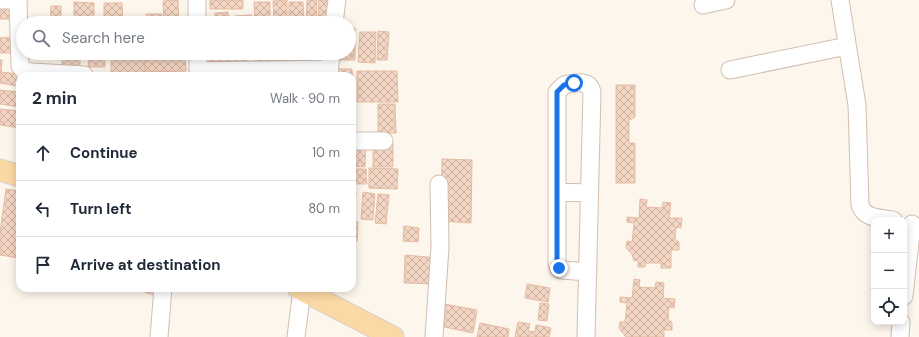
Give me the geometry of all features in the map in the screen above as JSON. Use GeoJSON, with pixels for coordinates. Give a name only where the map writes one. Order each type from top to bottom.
{"type":"FeatureCollection","features":[{"type":"Feature","properties":{"kind":"main road"},"geometry":{"type":"LineString","coordinates":[[0,170],[16,175]]}},
{"type":"Feature","properties":{"kind":"main road"},"geometry":{"type":"LineString","coordinates":[[306,292],[393,337]]}},
{"type":"Feature","properties":{"kind":"street"},"geometry":{"type":"LineString","coordinates":[[0,0],[12,0]]}},
{"type":"Feature","properties":{"kind":"street"},"geometry":{"type":"LineString","coordinates":[[18,0],[18,16]]}},
{"type":"Feature","properties":{"kind":"street"},"geometry":{"type":"LineString","coordinates":[[197,0],[197,16]]}},
{"type":"Feature","properties":{"kind":"street"},"geometry":{"type":"LineString","coordinates":[[335,16],[337,0]]}},
{"type":"Feature","properties":{"kind":"street"},"geometry":{"type":"LineString","coordinates":[[703,5],[726,0]]}},
{"type":"Feature","properties":{"kind":"street"},"geometry":{"type":"LineString","coordinates":[[843,0],[847,46],[857,105],[860,205],[862,212],[866,215],[877,217]]}},
{"type":"Feature","properties":{"kind":"street"},"geometry":{"type":"LineString","coordinates":[[730,70],[847,46]]}},
{"type":"Feature","properties":{"kind":"street"},"geometry":{"type":"LineString","coordinates":[[20,60],[20,66],[24,70],[32,72]]}},
{"type":"Feature","properties":{"kind":"street"},"geometry":{"type":"LineString","coordinates":[[198,60],[198,72]]}},
{"type":"Feature","properties":{"kind":"street"},"geometry":{"type":"LineString","coordinates":[[231,72],[330,66]]}},
{"type":"Feature","properties":{"kind":"street"},"geometry":{"type":"LineString","coordinates":[[586,337],[588,272],[590,193],[592,92],[591,86],[586,83],[564,85],[557,92],[557,264],[562,270],[588,272]]}},
{"type":"Feature","properties":{"kind":"street"},"geometry":{"type":"LineString","coordinates":[[356,141],[384,142]]}},
{"type":"Feature","properties":{"kind":"street"},"geometry":{"type":"LineString","coordinates":[[434,337],[440,247],[439,184]]}},
{"type":"Feature","properties":{"kind":"street"},"geometry":{"type":"LineString","coordinates":[[557,192],[590,193]]}},
{"type":"Feature","properties":{"kind":"street"},"geometry":{"type":"LineString","coordinates":[[905,289],[912,224]]}},
{"type":"Feature","properties":{"kind":"street"},"geometry":{"type":"LineString","coordinates":[[159,337],[163,292]]}},
{"type":"Feature","properties":{"kind":"street"},"geometry":{"type":"LineString","coordinates":[[296,337],[300,292]]}},
{"type":"Feature","properties":{"kind":"street"},"geometry":{"type":"LineString","coordinates":[[900,337],[901,325]]}},
{"type":"Feature","properties":{"kind":"building"},"geometry":{"type":"Polygon","coordinates":[[[178,0],[179,16],[164,16],[163,1],[178,0]]]}},
{"type":"Feature","properties":{"kind":"building"},"geometry":{"type":"Polygon","coordinates":[[[210,0],[243,0],[243,9],[210,9],[210,0]]]}},
{"type":"Feature","properties":{"kind":"building"},"geometry":{"type":"Polygon","coordinates":[[[287,0],[287,16],[274,16],[273,1],[287,0]]]}},
{"type":"Feature","properties":{"kind":"building"},"geometry":{"type":"Polygon","coordinates":[[[307,0],[317,0],[316,16],[306,16],[307,0]]]}},
{"type":"Feature","properties":{"kind":"building"},"geometry":{"type":"Polygon","coordinates":[[[319,0],[331,0],[330,16],[318,16],[319,0]]]}},
{"type":"Feature","properties":{"kind":"building"},"geometry":{"type":"Polygon","coordinates":[[[74,2],[94,3],[94,16],[74,16],[74,2]]]}},
{"type":"Feature","properties":{"kind":"building"},"geometry":{"type":"Polygon","coordinates":[[[254,2],[270,2],[270,16],[255,16],[254,2]]]}},
{"type":"Feature","properties":{"kind":"building"},"geometry":{"type":"Polygon","coordinates":[[[289,2],[303,2],[304,16],[289,16],[289,2]]]}},
{"type":"Feature","properties":{"kind":"building"},"geometry":{"type":"Polygon","coordinates":[[[0,3],[16,3],[16,19],[0,19],[0,3]]]}},
{"type":"Feature","properties":{"kind":"building"},"geometry":{"type":"Polygon","coordinates":[[[104,3],[122,3],[123,16],[104,16],[104,3]]]}},
{"type":"Feature","properties":{"kind":"building"},"geometry":{"type":"Polygon","coordinates":[[[51,6],[61,6],[61,16],[50,16],[51,6]]]}},
{"type":"Feature","properties":{"kind":"building"},"geometry":{"type":"Polygon","coordinates":[[[228,12],[228,16],[215,16],[215,13],[228,12]]]}},
{"type":"Feature","properties":{"kind":"building"},"geometry":{"type":"Polygon","coordinates":[[[146,14],[162,14],[162,16],[146,16],[146,14]]]}},
{"type":"Feature","properties":{"kind":"building"},"geometry":{"type":"Polygon","coordinates":[[[378,31],[389,32],[387,60],[377,60],[378,31]]]}},
{"type":"Feature","properties":{"kind":"building"},"geometry":{"type":"Polygon","coordinates":[[[360,32],[376,32],[375,63],[358,62],[360,32]]]}},
{"type":"Feature","properties":{"kind":"building"},"geometry":{"type":"Polygon","coordinates":[[[16,37],[16,53],[0,53],[0,38],[16,37]]]}},
{"type":"Feature","properties":{"kind":"building"},"geometry":{"type":"Polygon","coordinates":[[[0,60],[2,60],[1,72],[16,74],[16,86],[0,83],[0,60]]]}},
{"type":"Feature","properties":{"kind":"building"},"geometry":{"type":"Polygon","coordinates":[[[62,60],[80,60],[80,65],[62,65],[62,60]]]}},
{"type":"Feature","properties":{"kind":"building"},"geometry":{"type":"Polygon","coordinates":[[[88,60],[105,60],[105,67],[88,67],[88,60]]]}},
{"type":"Feature","properties":{"kind":"building"},"geometry":{"type":"Polygon","coordinates":[[[111,60],[144,60],[145,72],[111,72],[111,60]]]}},
{"type":"Feature","properties":{"kind":"building"},"geometry":{"type":"Polygon","coordinates":[[[145,60],[185,60],[186,71],[145,72],[145,60]]]}},
{"type":"Feature","properties":{"kind":"building"},"geometry":{"type":"Polygon","coordinates":[[[209,60],[246,60],[246,61],[209,62],[209,60]]]}},
{"type":"Feature","properties":{"kind":"building"},"geometry":{"type":"Polygon","coordinates":[[[256,60],[275,60],[275,65],[256,65],[256,60]]]}},
{"type":"Feature","properties":{"kind":"building"},"geometry":{"type":"Polygon","coordinates":[[[276,60],[288,60],[288,65],[276,65],[276,60]]]}},
{"type":"Feature","properties":{"kind":"building"},"geometry":{"type":"Polygon","coordinates":[[[315,60],[327,60],[327,64],[315,65],[315,60]]]}},
{"type":"Feature","properties":{"kind":"building"},"geometry":{"type":"Polygon","coordinates":[[[335,69],[352,69],[352,72],[335,72],[335,69]]]}},
{"type":"Feature","properties":{"kind":"building"},"geometry":{"type":"Polygon","coordinates":[[[357,71],[397,71],[398,102],[357,102],[357,71]]]}},
{"type":"Feature","properties":{"kind":"building"},"geometry":{"type":"Polygon","coordinates":[[[616,85],[635,85],[635,117],[629,120],[629,143],[635,143],[635,183],[616,183],[616,85]]]}},
{"type":"Feature","properties":{"kind":"building"},"geometry":{"type":"Polygon","coordinates":[[[0,90],[16,92],[16,106],[0,104],[0,90]]]}},
{"type":"Feature","properties":{"kind":"building"},"geometry":{"type":"Polygon","coordinates":[[[378,104],[395,104],[396,133],[378,133],[378,104]]]}},
{"type":"Feature","properties":{"kind":"building"},"geometry":{"type":"Polygon","coordinates":[[[0,109],[16,111],[16,127],[0,125],[0,109]]]}},
{"type":"Feature","properties":{"kind":"building"},"geometry":{"type":"Polygon","coordinates":[[[373,143],[393,144],[393,167],[373,167],[373,143]]]}},
{"type":"Feature","properties":{"kind":"building"},"geometry":{"type":"Polygon","coordinates":[[[356,144],[366,145],[365,167],[356,166],[356,144]]]}},
{"type":"Feature","properties":{"kind":"building"},"geometry":{"type":"Polygon","coordinates":[[[442,159],[472,160],[471,223],[441,221],[442,159]]]}},
{"type":"Feature","properties":{"kind":"building"},"geometry":{"type":"Polygon","coordinates":[[[369,168],[398,169],[397,189],[369,188],[369,168]]]}},
{"type":"Feature","properties":{"kind":"building"},"geometry":{"type":"Polygon","coordinates":[[[356,169],[366,169],[367,184],[356,184],[356,169]]]}},
{"type":"Feature","properties":{"kind":"building"},"geometry":{"type":"Polygon","coordinates":[[[6,189],[16,190],[16,257],[0,255],[0,232],[6,189]]]}},
{"type":"Feature","properties":{"kind":"building"},"geometry":{"type":"Polygon","coordinates":[[[363,192],[375,194],[373,220],[361,219],[363,192]]]}},
{"type":"Feature","properties":{"kind":"building"},"geometry":{"type":"Polygon","coordinates":[[[378,194],[389,195],[386,224],[375,223],[378,194]]]}},
{"type":"Feature","properties":{"kind":"building"},"geometry":{"type":"Polygon","coordinates":[[[640,199],[647,200],[646,207],[662,208],[663,202],[671,203],[669,218],[682,218],[681,228],[676,227],[675,239],[679,242],[679,250],[671,250],[671,268],[661,268],[661,263],[645,263],[645,267],[638,267],[638,260],[634,261],[632,254],[626,248],[627,241],[632,242],[634,223],[627,222],[627,217],[639,218],[640,199]]]}},
{"type":"Feature","properties":{"kind":"building"},"geometry":{"type":"Polygon","coordinates":[[[356,222],[358,222],[356,241],[356,222]]]}},
{"type":"Feature","properties":{"kind":"building"},"geometry":{"type":"Polygon","coordinates":[[[404,226],[419,228],[418,242],[403,241],[404,226]]]}},
{"type":"Feature","properties":{"kind":"building"},"geometry":{"type":"Polygon","coordinates":[[[405,255],[438,258],[437,284],[404,283],[405,255]]]}},
{"type":"Feature","properties":{"kind":"building"},"geometry":{"type":"Polygon","coordinates":[[[634,279],[640,280],[639,287],[655,288],[656,282],[664,283],[663,298],[675,299],[674,308],[669,307],[668,319],[672,322],[672,330],[664,330],[664,337],[626,337],[619,328],[620,322],[625,322],[627,303],[620,302],[620,297],[632,298],[634,279]]]}},
{"type":"Feature","properties":{"kind":"building"},"geometry":{"type":"Polygon","coordinates":[[[527,284],[550,288],[548,302],[525,298],[527,284]]]}},
{"type":"Feature","properties":{"kind":"building"},"geometry":{"type":"Polygon","coordinates":[[[144,292],[155,292],[154,295],[144,292]]]}},
{"type":"Feature","properties":{"kind":"building"},"geometry":{"type":"Polygon","coordinates":[[[540,303],[549,304],[547,321],[538,320],[540,303]]]}},
{"type":"Feature","properties":{"kind":"building"},"geometry":{"type":"Polygon","coordinates":[[[444,304],[477,310],[473,333],[440,326],[444,304]]]}},
{"type":"Feature","properties":{"kind":"building"},"geometry":{"type":"Polygon","coordinates":[[[518,322],[530,324],[528,331],[535,332],[536,325],[551,328],[549,337],[515,337],[518,322]]]}},
{"type":"Feature","properties":{"kind":"building"},"geometry":{"type":"Polygon","coordinates":[[[480,323],[509,329],[508,337],[477,337],[480,323]]]}},
{"type":"Feature","properties":{"kind":"route"},"geometry":{"type":"LineString","coordinates":[[559,268],[557,264],[557,92],[559,88],[564,85],[574,83]]}}]}
